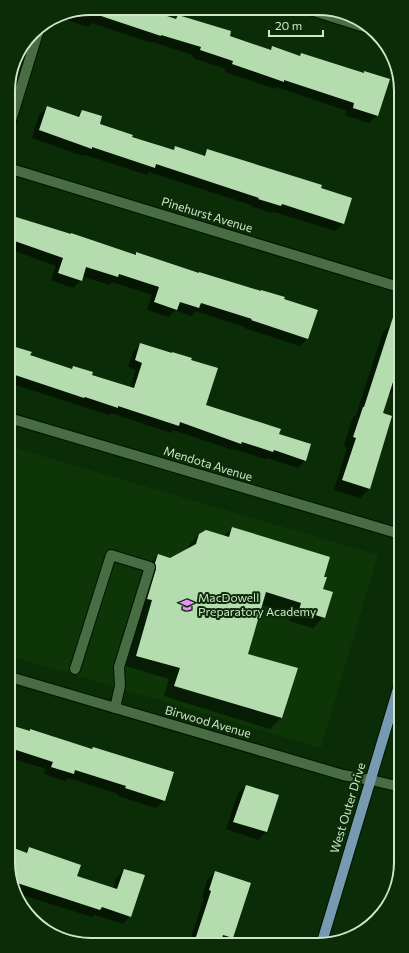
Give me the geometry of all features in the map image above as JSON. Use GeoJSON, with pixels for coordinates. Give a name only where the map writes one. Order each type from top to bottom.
{"type":"FeatureCollection","features":[{"type":"Feature","properties":{"kind":"main road","name":"West Outer Drive"},"geometry":{"type":"LineString","coordinates":[[323,937],[394,702]]}},
{"type":"Feature","properties":{"kind":"street"},"geometry":{"type":"LineString","coordinates":[[324,15],[353,24]]}},
{"type":"Feature","properties":{"kind":"street"},"geometry":{"type":"LineString","coordinates":[[15,107],[36,38]]}},
{"type":"Feature","properties":{"kind":"street","name":"Pinehurst Avenue"},"geometry":{"type":"LineString","coordinates":[[15,170],[394,285]]}},
{"type":"Feature","properties":{"kind":"street","name":"Mendota Avenue"},"geometry":{"type":"LineString","coordinates":[[15,420],[394,532]]}},
{"type":"Feature","properties":{"kind":"street"},"geometry":{"type":"LineString","coordinates":[[75,668],[111,555],[150,567],[119,667],[120,686],[116,708]]}},
{"type":"Feature","properties":{"kind":"street","name":"Birwood Avenue"},"geometry":{"type":"LineString","coordinates":[[15,678],[343,775],[394,786]]}},
{"type":"Feature","properties":{"kind":"shaded area","name":"MacDowell Preparatory Academy"},"geometry":{"type":"Polygon","coordinates":[[[15,448],[378,555],[321,748],[15,657],[15,448]]]}},
{"type":"Feature","properties":{"kind":"building"},"geometry":{"type":"Polygon","coordinates":[[[98,15],[164,15],[176,19],[178,15],[231,31],[230,36],[271,50],[272,46],[300,56],[301,53],[364,73],[364,71],[390,79],[378,116],[353,108],[354,103],[284,80],[284,82],[232,64],[233,61],[200,50],[201,47],[161,36],[98,15]]]}},
{"type":"Feature","properties":{"kind":"building"},"geometry":{"type":"Polygon","coordinates":[[[47,106],[79,117],[82,110],[102,116],[100,124],[133,135],[132,137],[174,150],[175,146],[205,156],[207,149],[322,185],[321,188],[352,198],[344,224],[282,204],[281,206],[258,199],[259,198],[156,164],[155,168],[92,147],[92,149],[39,130],[47,106]]]}},
{"type":"Feature","properties":{"kind":"building"},"geometry":{"type":"Polygon","coordinates":[[[16,217],[71,233],[136,255],[136,252],[199,273],[285,297],[284,299],[318,310],[308,339],[201,303],[199,308],[180,302],[177,310],[154,302],[159,287],[119,274],[118,277],[86,267],[82,281],[58,273],[63,258],[15,241],[16,217]]]}},
{"type":"Feature","properties":{"kind":"building"},"geometry":{"type":"Polygon","coordinates":[[[394,314],[394,382],[383,413],[392,416],[370,489],[342,480],[356,438],[353,437],[394,314]]]}},
{"type":"Feature","properties":{"kind":"building"},"geometry":{"type":"Polygon","coordinates":[[[140,343],[192,358],[191,360],[218,368],[206,405],[281,429],[279,434],[311,444],[306,461],[274,450],[273,452],[242,442],[241,444],[180,422],[179,426],[118,406],[118,408],[85,397],[84,398],[15,375],[15,347],[32,352],[30,355],[72,369],[73,366],[93,372],[92,375],[134,388],[142,363],[135,360],[140,343]]]}},
{"type":"Feature","properties":{"kind":"building"},"geometry":{"type":"Polygon","coordinates":[[[232,527],[330,557],[324,577],[327,577],[323,589],[333,592],[325,618],[299,610],[301,603],[266,592],[248,654],[298,668],[282,718],[174,686],[180,668],[136,656],[152,600],[147,599],[156,569],[155,563],[158,554],[170,558],[196,544],[199,534],[206,530],[229,537],[232,527]]]}},
{"type":"Feature","properties":{"kind":"building"},"geometry":{"type":"Polygon","coordinates":[[[15,726],[30,731],[30,729],[92,749],[93,747],[174,772],[165,801],[125,788],[126,786],[75,770],[74,774],[51,767],[53,762],[15,750],[15,726]]]}},
{"type":"Feature","properties":{"kind":"building"},"geometry":{"type":"Polygon","coordinates":[[[246,785],[279,795],[267,832],[233,822],[246,785]]]}},
{"type":"Feature","properties":{"kind":"building"},"geometry":{"type":"Polygon","coordinates":[[[29,847],[81,865],[77,876],[117,889],[124,869],[145,875],[131,917],[102,907],[100,910],[18,883],[15,862],[15,848],[27,853],[29,847]]]}},
{"type":"Feature","properties":{"kind":"building"},"geometry":{"type":"Polygon","coordinates":[[[215,871],[251,883],[233,938],[223,935],[222,938],[196,938],[211,891],[209,890],[215,871]]]}},
{"type":"Feature","properties":{"kind":"place","name":"MacDowell Preparatory Academy"},"geometry":{"type":"Point","coordinates":[187,605]}}]}
